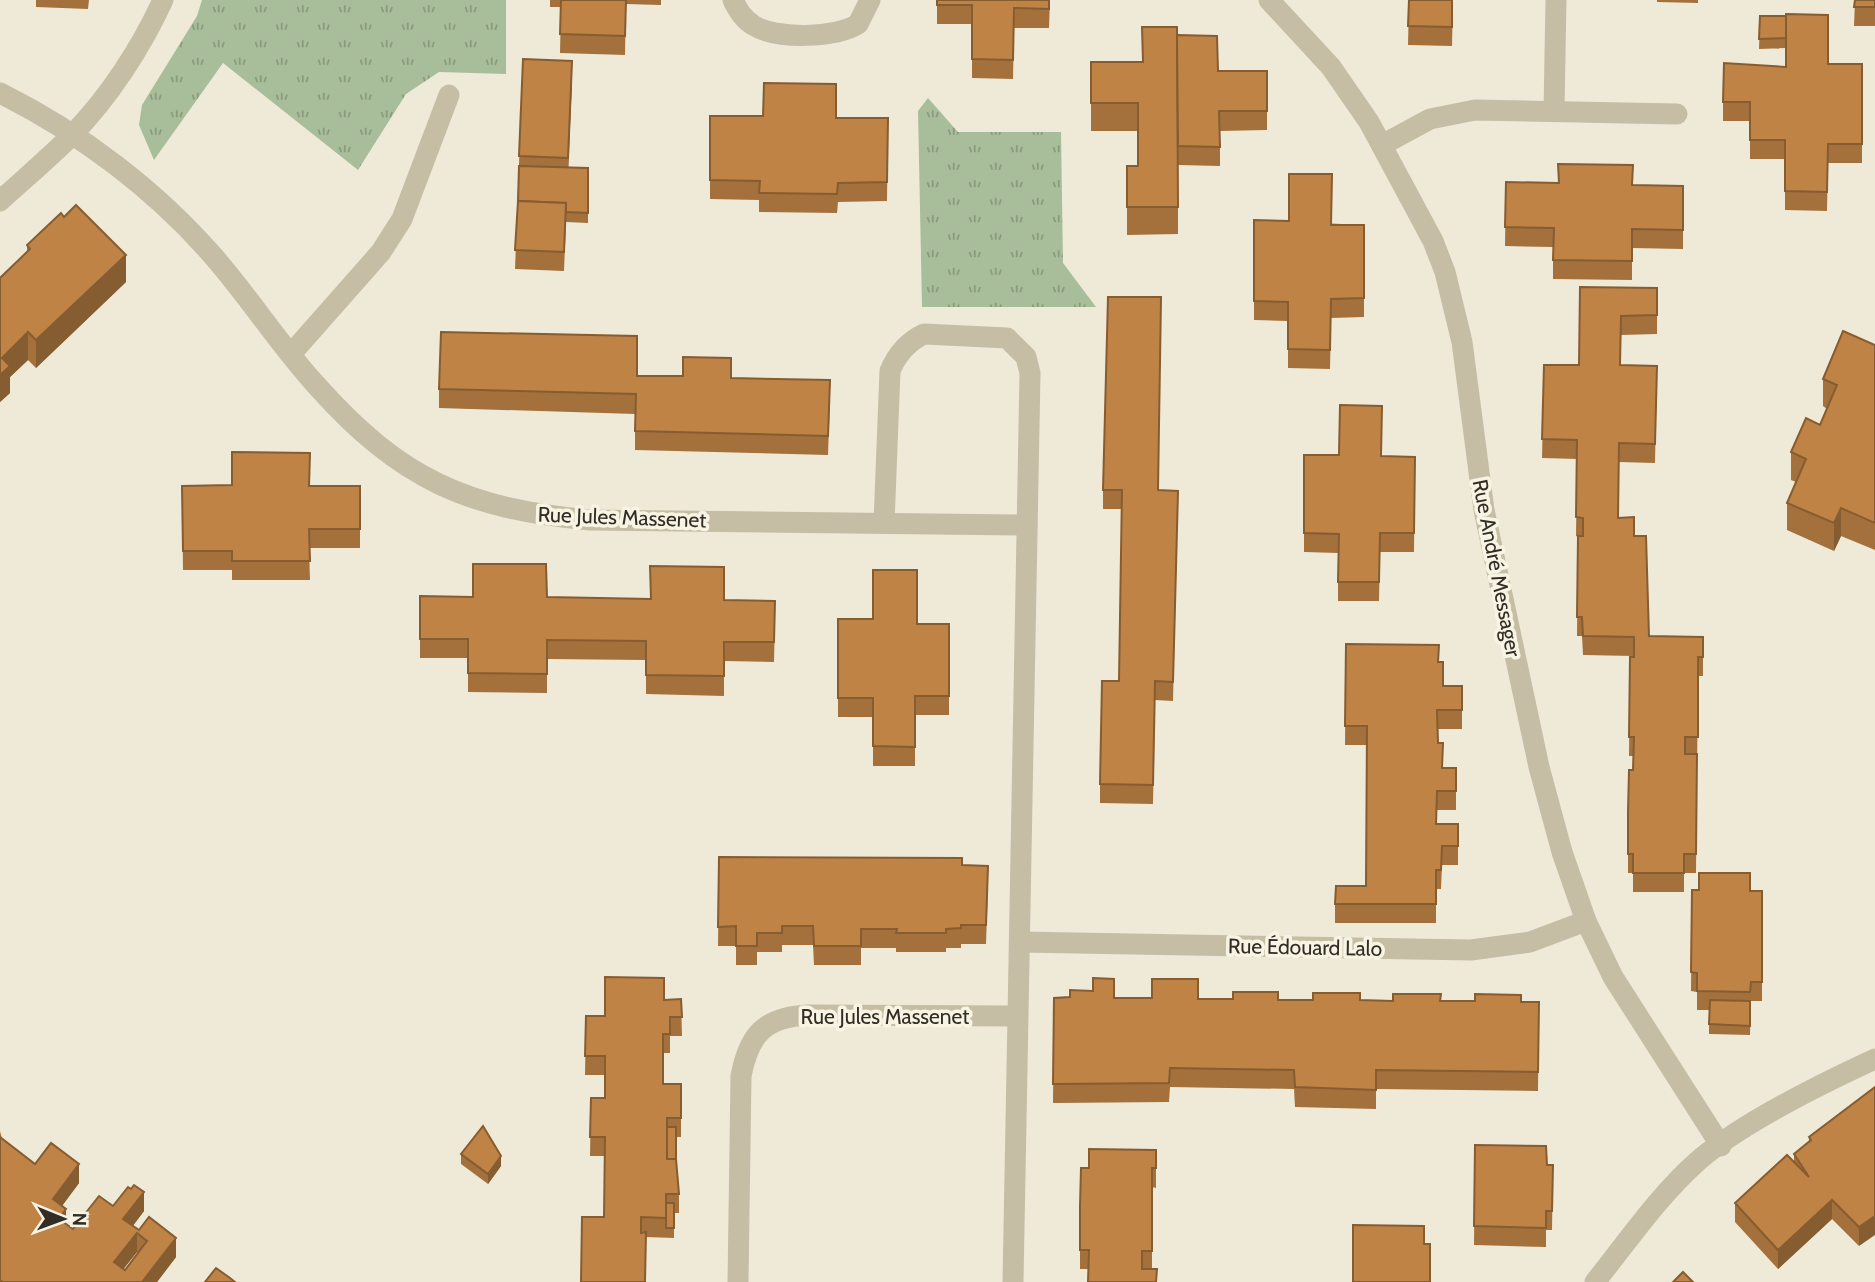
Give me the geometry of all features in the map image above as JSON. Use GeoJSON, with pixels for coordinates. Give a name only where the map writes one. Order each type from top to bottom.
{"type":"FeatureCollection","features":[{"type":"Feature","properties":{"kind":"street"},"geometry":{"type":"LineString","coordinates":[[0,201],[72,135],[120,74],[163,0]]}},
{"type":"Feature","properties":{"kind":"street"},"geometry":{"type":"LineString","coordinates":[[733,0],[740,13],[768,32],[832,35],[858,24],[870,0]]}},
{"type":"Feature","properties":{"kind":"street","name":"Rue André Messager"},"geometry":{"type":"LineString","coordinates":[[1269,0],[1331,66],[1382,145],[1433,241],[1454,304],[1462,342],[1484,510],[1550,813],[1586,921],[1613,977],[1721,1146]]}},
{"type":"Feature","properties":{"kind":"street"},"geometry":{"type":"LineString","coordinates":[[1554,110],[1556,0]]}},
{"type":"Feature","properties":{"kind":"street","name":"Rue Jules Massenet"},"geometry":{"type":"LineString","coordinates":[[0,93],[72,135],[152,195],[205,247],[316,386],[383,451],[455,492],[522,513],[590,520],[1027,524]]}},
{"type":"Feature","properties":{"kind":"street"},"geometry":{"type":"LineString","coordinates":[[291,354],[381,252],[402,219],[449,94]]}},
{"type":"Feature","properties":{"kind":"street"},"geometry":{"type":"LineString","coordinates":[[1382,145],[1421,123],[1450,113],[1554,110],[1677,114]]}},
{"type":"Feature","properties":{"kind":"street"},"geometry":{"type":"LineString","coordinates":[[884,523],[890,371],[895,359],[912,340],[924,334],[1007,338],[1026,357],[1030,373],[1013,1282]]}},
{"type":"Feature","properties":{"kind":"street","name":"Rue Édouard Lalo"},"geometry":{"type":"LineString","coordinates":[[1020,942],[1471,950],[1530,942],[1586,921]]}},
{"type":"Feature","properties":{"kind":"street","name":"Rue Jules Massenet"},"geometry":{"type":"LineString","coordinates":[[738,1282],[741,1076],[745,1055],[762,1028],[789,1016],[808,1015],[1017,1016]]}},
{"type":"Feature","properties":{"kind":"street"},"geometry":{"type":"LineString","coordinates":[[1595,1282],[1669,1189],[1701,1158],[1790,1103],[1875,1059]]}},
{"type":"Feature","properties":{"kind":"green space"},"geometry":{"type":"Polygon","coordinates":[[[202,0],[506,0],[506,74],[439,72],[406,94],[358,170],[223,63],[154,160],[139,125],[142,105],[197,16],[202,0]]]}},
{"type":"Feature","properties":{"kind":"green space"},"geometry":{"type":"Polygon","coordinates":[[[928,98],[958,132],[1061,132],[1063,263],[1096,307],[922,307],[918,111],[928,98]]]}},
{"type":"Feature","properties":{"kind":"building"},"geometry":{"type":"Polygon","coordinates":[[[561,0],[626,0],[625,36],[560,34],[561,0]]]}},
{"type":"Feature","properties":{"kind":"building"},"geometry":{"type":"Polygon","coordinates":[[[937,0],[1049,0],[1049,9],[1014,8],[1013,60],[972,59],[972,5],[937,5],[937,0]]]}},
{"type":"Feature","properties":{"kind":"building"},"geometry":{"type":"Polygon","coordinates":[[[1409,0],[1452,0],[1452,27],[1408,26],[1409,0]]]}},
{"type":"Feature","properties":{"kind":"building"},"geometry":{"type":"Polygon","coordinates":[[[1855,0],[1875,0],[1875,7],[1854,7],[1855,0]]]}},
{"type":"Feature","properties":{"kind":"building"},"geometry":{"type":"Polygon","coordinates":[[[1786,14],[1828,15],[1828,64],[1862,64],[1862,144],[1828,144],[1827,192],[1785,191],[1785,140],[1750,140],[1750,102],[1723,102],[1724,63],[1786,67],[1786,14]]]}},
{"type":"Feature","properties":{"kind":"building"},"geometry":{"type":"Polygon","coordinates":[[[1760,16],[1786,16],[1786,38],[1759,39],[1760,16]]]}},
{"type":"Feature","properties":{"kind":"building"},"geometry":{"type":"Polygon","coordinates":[[[1142,27],[1177,27],[1178,207],[1127,207],[1127,166],[1138,166],[1138,103],[1091,103],[1091,62],[1143,62],[1142,27]]]}},
{"type":"Feature","properties":{"kind":"building"},"geometry":{"type":"Polygon","coordinates":[[[1177,35],[1217,36],[1218,71],[1267,71],[1267,111],[1219,111],[1220,147],[1178,146],[1177,35]]]}},
{"type":"Feature","properties":{"kind":"building"},"geometry":{"type":"Polygon","coordinates":[[[523,59],[572,61],[568,158],[519,156],[523,59]]]}},
{"type":"Feature","properties":{"kind":"building"},"geometry":{"type":"Polygon","coordinates":[[[764,83],[836,84],[836,118],[888,118],[887,182],[838,183],[837,194],[759,193],[760,181],[710,180],[710,116],[763,116],[764,83]]]}},
{"type":"Feature","properties":{"kind":"building"},"geometry":{"type":"Polygon","coordinates":[[[1558,164],[1633,165],[1632,185],[1683,186],[1683,230],[1632,229],[1632,261],[1553,260],[1554,228],[1505,227],[1506,182],[1559,183],[1558,164]]]}},
{"type":"Feature","properties":{"kind":"building"},"geometry":{"type":"Polygon","coordinates":[[[519,166],[588,168],[588,213],[566,212],[566,203],[518,201],[519,166]]]}},
{"type":"Feature","properties":{"kind":"building"},"geometry":{"type":"Polygon","coordinates":[[[1289,174],[1332,174],[1331,225],[1364,225],[1364,298],[1331,299],[1330,350],[1288,349],[1288,302],[1254,301],[1254,220],[1289,221],[1289,174]]]}},
{"type":"Feature","properties":{"kind":"building"},"geometry":{"type":"Polygon","coordinates":[[[518,201],[566,203],[564,252],[515,250],[518,201]]]}},
{"type":"Feature","properties":{"kind":"building"},"geometry":{"type":"Polygon","coordinates":[[[76,205],[126,255],[36,340],[28,332],[2,358],[10,366],[0,375],[0,278],[30,249],[27,245],[61,213],[64,217],[76,205]]]}},
{"type":"Feature","properties":{"kind":"building"},"geometry":{"type":"Polygon","coordinates":[[[1580,287],[1657,288],[1657,315],[1621,316],[1620,365],[1657,366],[1655,444],[1619,443],[1618,518],[1634,517],[1634,536],[1646,536],[1649,636],[1703,637],[1703,657],[1698,657],[1698,737],[1685,737],[1685,754],[1697,754],[1696,854],[1684,854],[1684,873],[1633,873],[1633,854],[1628,854],[1628,812],[1629,770],[1633,770],[1634,737],[1629,737],[1630,657],[1634,657],[1634,637],[1583,636],[1582,617],[1577,617],[1578,536],[1583,536],[1583,518],[1576,517],[1577,440],[1542,439],[1544,365],[1579,365],[1580,287]]]}},
{"type":"Feature","properties":{"kind":"building"},"geometry":{"type":"Polygon","coordinates":[[[1108,297],[1161,297],[1158,490],[1178,491],[1173,682],[1155,681],[1153,785],[1100,784],[1102,681],[1119,681],[1122,490],[1103,490],[1108,297]]]}},
{"type":"Feature","properties":{"kind":"building"},"geometry":{"type":"Polygon","coordinates":[[[1843,331],[1875,345],[1875,523],[1841,508],[1834,523],[1787,503],[1806,459],[1791,452],[1806,418],[1820,425],[1837,385],[1823,379],[1843,331]]]}},
{"type":"Feature","properties":{"kind":"building"},"geometry":{"type":"Polygon","coordinates":[[[441,332],[637,336],[637,376],[683,376],[683,357],[731,358],[731,378],[830,380],[828,436],[635,431],[636,394],[439,389],[441,332]]]}},
{"type":"Feature","properties":{"kind":"building"},"geometry":{"type":"Polygon","coordinates":[[[1340,405],[1382,406],[1381,456],[1415,457],[1414,533],[1380,533],[1379,582],[1338,582],[1339,534],[1304,533],[1304,455],[1339,455],[1340,405]]]}},
{"type":"Feature","properties":{"kind":"building"},"geometry":{"type":"Polygon","coordinates":[[[232,452],[310,453],[309,486],[360,486],[360,529],[309,529],[310,561],[232,561],[232,551],[183,551],[182,486],[232,485],[232,452]]]}},
{"type":"Feature","properties":{"kind":"building"},"geometry":{"type":"Polygon","coordinates":[[[473,564],[546,564],[547,597],[651,599],[650,566],[724,567],[724,600],[775,601],[774,642],[724,642],[724,676],[646,675],[646,641],[547,640],[547,674],[468,673],[468,639],[420,639],[420,596],[473,597],[473,564]]]}},
{"type":"Feature","properties":{"kind":"building"},"geometry":{"type":"Polygon","coordinates":[[[873,570],[917,570],[917,624],[949,624],[949,696],[915,696],[915,747],[873,746],[873,698],[838,698],[838,619],[873,619],[873,570]]]}},
{"type":"Feature","properties":{"kind":"building"},"geometry":{"type":"Polygon","coordinates":[[[1346,644],[1439,645],[1438,662],[1443,662],[1443,686],[1462,686],[1462,710],[1437,710],[1438,743],[1443,743],[1442,768],[1456,768],[1456,791],[1437,791],[1436,824],[1458,824],[1458,846],[1442,846],[1441,870],[1436,870],[1436,904],[1335,904],[1336,886],[1366,886],[1367,726],[1345,726],[1346,644]]]}},
{"type":"Feature","properties":{"kind":"building"},"geometry":{"type":"Polygon","coordinates":[[[719,857],[962,858],[962,865],[988,866],[986,925],[961,925],[961,928],[946,929],[946,933],[896,933],[897,929],[861,929],[861,946],[814,946],[813,926],[782,926],[782,933],[757,933],[757,946],[736,946],[736,926],[718,927],[719,857]]]}},
{"type":"Feature","properties":{"kind":"building"},"geometry":{"type":"Polygon","coordinates":[[[1699,873],[1750,873],[1750,891],[1762,891],[1762,982],[1751,982],[1750,992],[1697,991],[1697,973],[1691,972],[1692,890],[1699,890],[1699,873]]]}},
{"type":"Feature","properties":{"kind":"building"},"geometry":{"type":"Polygon","coordinates":[[[605,977],[664,978],[664,1000],[681,999],[682,1017],[670,1017],[670,1034],[663,1034],[663,1084],[681,1084],[681,1118],[667,1118],[667,1159],[676,1159],[679,1194],[666,1194],[666,1218],[641,1217],[641,1233],[646,1232],[645,1282],[581,1282],[582,1217],[604,1217],[605,1137],[590,1137],[591,1098],[605,1098],[605,1056],[585,1056],[586,1016],[605,1016],[605,977]]]}},
{"type":"Feature","properties":{"kind":"building"},"geometry":{"type":"Polygon","coordinates":[[[1093,978],[1114,979],[1114,998],[1152,998],[1152,979],[1198,979],[1198,999],[1233,999],[1233,992],[1278,992],[1278,1000],[1313,1000],[1313,993],[1360,993],[1360,1000],[1393,1001],[1393,994],[1441,994],[1440,1001],[1475,1001],[1475,994],[1521,995],[1521,1002],[1539,1002],[1538,1072],[1376,1070],[1376,1090],[1295,1087],[1294,1070],[1170,1068],[1169,1083],[1053,1084],[1054,998],[1070,997],[1070,990],[1093,991],[1093,978]]]}},
{"type":"Feature","properties":{"kind":"building"},"geometry":{"type":"Polygon","coordinates":[[[1710,1000],[1750,1001],[1750,1026],[1709,1024],[1710,1000]]]}},
{"type":"Feature","properties":{"kind":"building"},"geometry":{"type":"Polygon","coordinates":[[[1875,1087],[1875,1216],[1859,1227],[1832,1200],[1778,1250],[1735,1203],[1787,1155],[1809,1177],[1794,1154],[1811,1140],[1809,1137],[1875,1087]]]}},
{"type":"Feature","properties":{"kind":"building"},"geometry":{"type":"Polygon","coordinates":[[[483,1126],[501,1156],[488,1174],[461,1154],[483,1126]]]}},
{"type":"Feature","properties":{"kind":"building"},"geometry":{"type":"Polygon","coordinates":[[[667,1127],[676,1127],[676,1159],[667,1159],[667,1127]]]}},
{"type":"Feature","properties":{"kind":"building"},"geometry":{"type":"Polygon","coordinates":[[[0,1137],[35,1164],[51,1143],[79,1164],[53,1199],[66,1209],[59,1219],[73,1229],[99,1196],[113,1206],[128,1187],[131,1189],[134,1185],[144,1192],[123,1219],[139,1230],[149,1217],[176,1238],[142,1282],[0,1280],[0,1137]],[[137,1233],[114,1262],[125,1270],[147,1241],[137,1233]]]}},
{"type":"Feature","properties":{"kind":"building"},"geometry":{"type":"Polygon","coordinates":[[[1475,1145],[1546,1146],[1547,1165],[1553,1165],[1552,1211],[1546,1211],[1546,1228],[1474,1226],[1475,1145]]]}},
{"type":"Feature","properties":{"kind":"building"},"geometry":{"type":"Polygon","coordinates":[[[1089,1149],[1156,1150],[1156,1168],[1152,1168],[1152,1251],[1142,1251],[1142,1269],[1157,1269],[1156,1282],[1088,1282],[1089,1250],[1080,1250],[1080,1206],[1081,1168],[1089,1168],[1089,1149]]]}},
{"type":"Feature","properties":{"kind":"building"},"geometry":{"type":"Polygon","coordinates":[[[666,1203],[674,1203],[674,1228],[666,1228],[666,1203]]]}},
{"type":"Feature","properties":{"kind":"building"},"geometry":{"type":"Polygon","coordinates":[[[1353,1225],[1424,1226],[1424,1244],[1430,1244],[1430,1282],[1353,1282],[1353,1225]]]}},
{"type":"Feature","properties":{"kind":"building"},"geometry":{"type":"Polygon","coordinates":[[[216,1268],[230,1278],[235,1282],[205,1282],[216,1268]]]}},
{"type":"Feature","properties":{"kind":"building"},"geometry":{"type":"Polygon","coordinates":[[[1683,1272],[1693,1282],[1673,1282],[1683,1272]]]}}]}
